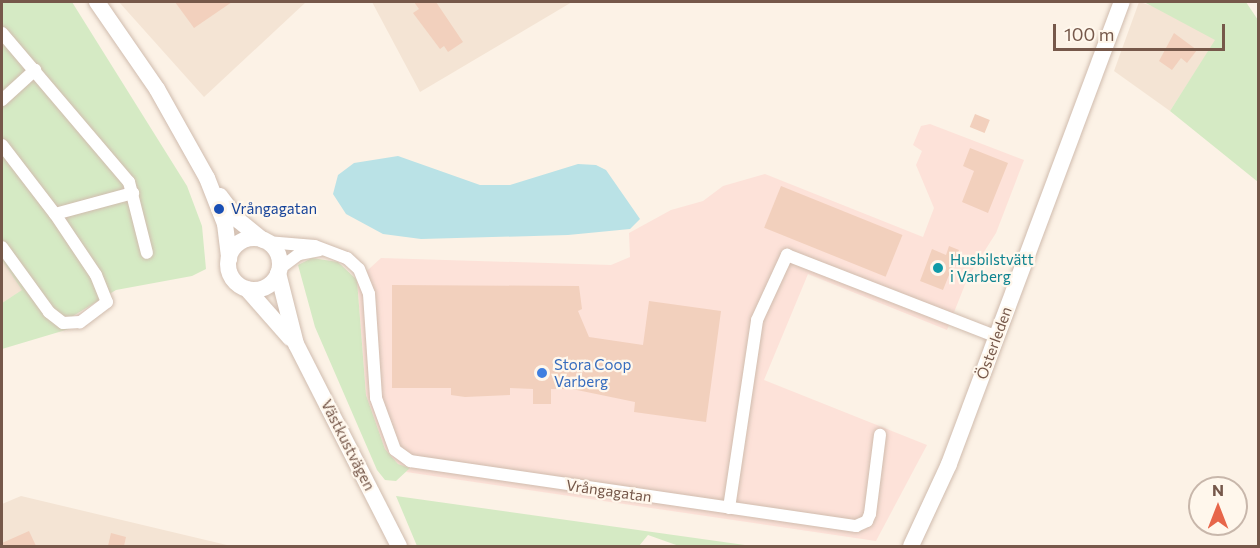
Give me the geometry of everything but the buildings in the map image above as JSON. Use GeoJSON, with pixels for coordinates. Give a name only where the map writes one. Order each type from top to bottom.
{"type":"FeatureCollection","features":[{"type":"Feature","properties":{"kind":"street","name":"Västkustvägen"},"geometry":{"type":"LineString","coordinates":[[97,2],[161,97],[207,178],[238,219],[278,255],[279,271],[296,344],[399,546]]}},
{"type":"Feature","properties":{"kind":"street","name":"Österleden"},"geometry":{"type":"LineString","coordinates":[[911,546],[949,464],[1122,2]]}},
{"type":"Feature","properties":{"kind":"street"},"geometry":{"type":"LineString","coordinates":[[2,33],[129,182],[147,253]]}},
{"type":"Feature","properties":{"kind":"street"},"geometry":{"type":"LineString","coordinates":[[2,100],[35,70]]}},
{"type":"Feature","properties":{"kind":"street"},"geometry":{"type":"LineString","coordinates":[[2,145],[56,214],[96,275],[107,302],[80,322],[63,323],[49,312],[2,247]]}},
{"type":"Feature","properties":{"kind":"street","name":"Västkustvägen"},"geometry":{"type":"LineString","coordinates":[[207,178],[225,225],[232,278],[248,289],[296,344]]}},
{"type":"Feature","properties":{"kind":"street"},"geometry":{"type":"LineString","coordinates":[[56,214],[132,193]]}},
{"type":"Feature","properties":{"kind":"street"},"geometry":{"type":"LineString","coordinates":[[229,259],[243,241],[265,241]]}},
{"type":"Feature","properties":{"kind":"street","name":"Vrångagatan"},"geometry":{"type":"LineString","coordinates":[[265,241],[327,250],[353,262],[368,287],[375,398],[389,438],[403,457],[425,464],[729,508],[863,524],[870,514],[880,435]]}},
{"type":"Feature","properties":{"kind":"street"},"geometry":{"type":"LineString","coordinates":[[248,289],[266,287],[279,271],[299,254],[327,250]]}},
{"type":"Feature","properties":{"kind":"street"},"geometry":{"type":"LineString","coordinates":[[729,508],[757,320],[787,255],[997,337]]}},
{"type":"Feature","properties":{"kind":"shaded area"},"geometry":{"type":"Polygon","coordinates":[[[119,2],[306,2],[204,97],[119,2]]]}},
{"type":"Feature","properties":{"kind":"shaded area"},"geometry":{"type":"Polygon","coordinates":[[[372,2],[572,2],[420,92],[372,2]]]}},
{"type":"Feature","properties":{"kind":"shaded area"},"geometry":{"type":"Polygon","coordinates":[[[1139,2],[1166,10],[1216,40],[1170,111],[1114,71],[1139,2]]]}},
{"type":"Feature","properties":{"kind":"shaded area"},"geometry":{"type":"Polygon","coordinates":[[[930,124],[1024,160],[996,233],[968,277],[947,330],[808,274],[764,380],[927,445],[876,541],[406,472],[409,468],[398,464],[385,449],[366,395],[357,280],[381,258],[611,265],[630,257],[629,233],[671,210],[703,201],[723,186],[765,174],[923,237],[934,208],[916,165],[922,151],[913,145],[921,126],[930,124]]]}},
{"type":"Feature","properties":{"kind":"shaded area"},"geometry":{"type":"Polygon","coordinates":[[[2,260],[23,290],[2,303],[2,260]]]}},
{"type":"Feature","properties":{"kind":"shaded area"},"geometry":{"type":"Polygon","coordinates":[[[21,496],[231,546],[2,546],[2,504],[21,496]]]}},
{"type":"Feature","properties":{"kind":"green space"},"geometry":{"type":"Polygon","coordinates":[[[2,2],[72,2],[187,186],[202,226],[206,269],[192,276],[116,290],[73,316],[69,329],[2,349],[2,303],[22,290],[2,260],[2,2]]]}},
{"type":"Feature","properties":{"kind":"green space"},"geometry":{"type":"Polygon","coordinates":[[[1144,2],[1246,2],[1258,20],[1258,182],[1170,111],[1215,40],[1144,2]]]}},
{"type":"Feature","properties":{"kind":"green space"},"geometry":{"type":"Polygon","coordinates":[[[312,258],[338,262],[357,280],[366,395],[385,449],[398,464],[410,468],[396,481],[385,480],[377,470],[315,327],[298,265],[312,258]]]}},
{"type":"Feature","properties":{"kind":"green space"},"geometry":{"type":"Polygon","coordinates":[[[396,496],[752,546],[679,546],[648,535],[639,546],[417,546],[396,496]]]}},
{"type":"Feature","properties":{"kind":"water"},"geometry":{"type":"Polygon","coordinates":[[[398,156],[480,185],[510,185],[578,164],[596,165],[606,170],[640,219],[630,229],[568,235],[421,239],[383,234],[346,214],[333,194],[338,175],[354,163],[398,156]]]}},
{"type":"Feature","properties":{"kind":"place","name":"Vrångagatan"},"geometry":{"type":"Point","coordinates":[219,209]}},
{"type":"Feature","properties":{"kind":"place","name":"Husbilstvätt i Varberg"},"geometry":{"type":"Point","coordinates":[938,268]}},
{"type":"Feature","properties":{"kind":"place","name":"Stora Coop Varberg"},"geometry":{"type":"Point","coordinates":[542,373]}}]}
